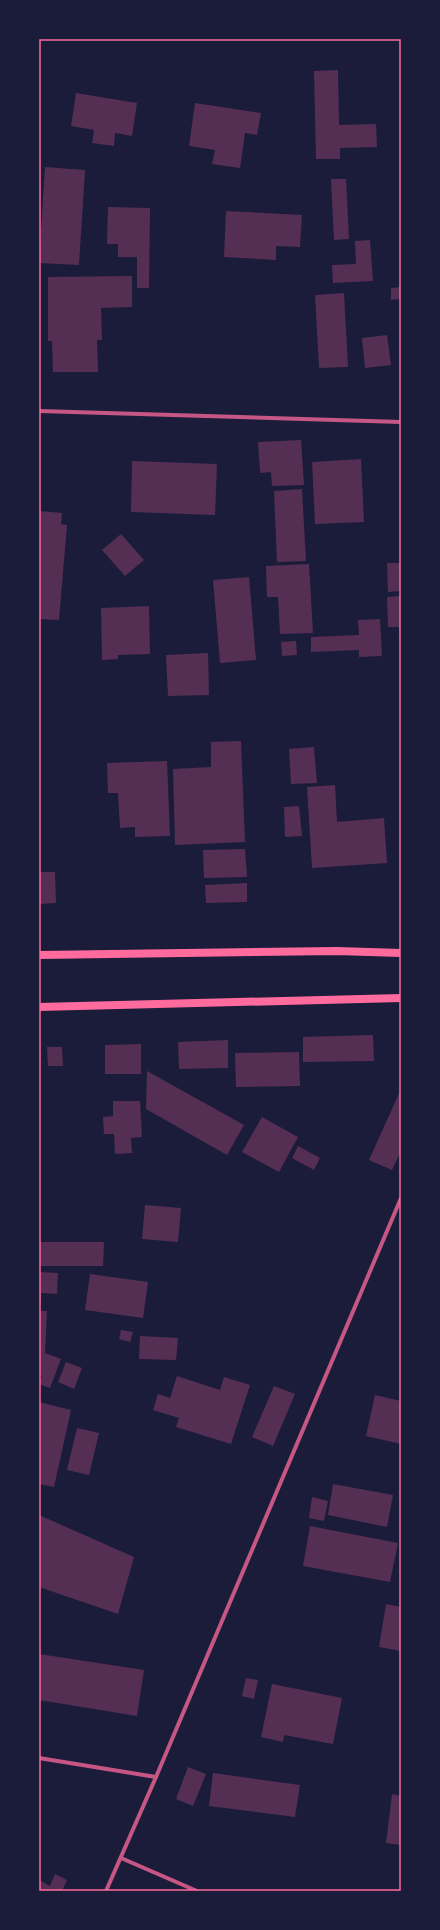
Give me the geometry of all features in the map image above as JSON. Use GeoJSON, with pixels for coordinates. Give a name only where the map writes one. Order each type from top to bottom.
{"type":"FeatureCollection","features":[{"type":"Feature","properties":{"kind":"main road"},"geometry":{"type":"LineString","coordinates":[[39,955],[337,951],[401,952]]}},
{"type":"Feature","properties":{"kind":"main road"},"geometry":{"type":"LineString","coordinates":[[39,1006],[401,998]]}},
{"type":"Feature","properties":{"kind":"street"},"geometry":{"type":"LineString","coordinates":[[39,411],[401,422]]}},
{"type":"Feature","properties":{"kind":"street"},"geometry":{"type":"LineString","coordinates":[[106,1891],[156,1777],[401,1198]]}},
{"type":"Feature","properties":{"kind":"street"},"geometry":{"type":"LineString","coordinates":[[39,1758],[156,1777]]}},
{"type":"Feature","properties":{"kind":"street"},"geometry":{"type":"LineString","coordinates":[[121,1858],[197,1891]]}},
{"type":"Feature","properties":{"kind":"building"},"geometry":{"type":"Polygon","coordinates":[[[338,70],[339,125],[376,124],[377,147],[340,148],[340,159],[316,159],[314,71],[338,70]]]}},
{"type":"Feature","properties":{"kind":"building"},"geometry":{"type":"Polygon","coordinates":[[[76,93],[137,103],[132,136],[115,133],[114,146],[92,143],[94,130],[71,126],[76,93]]]}},
{"type":"Feature","properties":{"kind":"building"},"geometry":{"type":"Polygon","coordinates":[[[195,103],[261,113],[257,135],[245,133],[240,168],[212,164],[215,150],[189,146],[195,103]]]}},
{"type":"Feature","properties":{"kind":"building"},"geometry":{"type":"Polygon","coordinates":[[[45,167],[85,170],[79,265],[39,263],[45,167]]]}},
{"type":"Feature","properties":{"kind":"building"},"geometry":{"type":"Polygon","coordinates":[[[331,179],[346,179],[349,239],[334,240],[331,179]]]}},
{"type":"Feature","properties":{"kind":"building"},"geometry":{"type":"Polygon","coordinates":[[[108,207],[150,208],[149,288],[137,288],[137,257],[118,257],[118,244],[107,244],[108,207]]]}},
{"type":"Feature","properties":{"kind":"building"},"geometry":{"type":"Polygon","coordinates":[[[226,211],[302,215],[300,247],[276,246],[276,260],[224,257],[226,211]]]}},
{"type":"Feature","properties":{"kind":"building"},"geometry":{"type":"Polygon","coordinates":[[[370,240],[373,281],[333,283],[332,265],[356,264],[355,241],[370,240]]]}},
{"type":"Feature","properties":{"kind":"building"},"geometry":{"type":"Polygon","coordinates":[[[132,276],[132,307],[101,308],[102,340],[97,340],[98,372],[53,372],[52,341],[48,341],[48,277],[132,276]]]}},
{"type":"Feature","properties":{"kind":"building"},"geometry":{"type":"Polygon","coordinates":[[[401,287],[401,299],[391,300],[391,288],[401,287]]]}},
{"type":"Feature","properties":{"kind":"building"},"geometry":{"type":"Polygon","coordinates":[[[344,293],[348,367],[319,368],[315,295],[344,293]]]}},
{"type":"Feature","properties":{"kind":"building"},"geometry":{"type":"Polygon","coordinates":[[[387,335],[391,365],[365,368],[362,338],[387,335]]]}},
{"type":"Feature","properties":{"kind":"building"},"geometry":{"type":"Polygon","coordinates":[[[301,440],[304,485],[272,486],[271,472],[260,473],[258,442],[301,440]]]}},
{"type":"Feature","properties":{"kind":"building"},"geometry":{"type":"Polygon","coordinates":[[[361,459],[364,522],[315,524],[312,462],[361,459]]]}},
{"type":"Feature","properties":{"kind":"building"},"geometry":{"type":"Polygon","coordinates":[[[132,461],[217,464],[215,515],[131,512],[132,461]]]}},
{"type":"Feature","properties":{"kind":"building"},"geometry":{"type":"Polygon","coordinates":[[[302,489],[306,561],[277,562],[274,491],[302,489]]]}},
{"type":"Feature","properties":{"kind":"building"},"geometry":{"type":"Polygon","coordinates":[[[39,511],[62,513],[61,524],[67,525],[59,620],[39,619],[39,511]]]}},
{"type":"Feature","properties":{"kind":"building"},"geometry":{"type":"Polygon","coordinates":[[[121,534],[144,560],[125,576],[102,550],[121,534]]]}},
{"type":"Feature","properties":{"kind":"building"},"geometry":{"type":"Polygon","coordinates":[[[387,563],[401,563],[401,591],[388,592],[387,563]]]}},
{"type":"Feature","properties":{"kind":"building"},"geometry":{"type":"Polygon","coordinates":[[[309,564],[313,633],[280,634],[278,597],[267,597],[266,566],[309,564]]]}},
{"type":"Feature","properties":{"kind":"building"},"geometry":{"type":"Polygon","coordinates":[[[249,577],[256,660],[220,663],[213,580],[249,577]]]}},
{"type":"Feature","properties":{"kind":"building"},"geometry":{"type":"Polygon","coordinates":[[[401,596],[400,640],[399,627],[388,627],[387,597],[401,596]]]}},
{"type":"Feature","properties":{"kind":"building"},"geometry":{"type":"Polygon","coordinates":[[[149,606],[150,654],[118,655],[118,659],[102,660],[101,608],[149,606]]]}},
{"type":"Feature","properties":{"kind":"building"},"geometry":{"type":"Polygon","coordinates":[[[380,619],[382,656],[359,657],[359,650],[311,652],[311,637],[359,635],[358,620],[380,619]]]}},
{"type":"Feature","properties":{"kind":"building"},"geometry":{"type":"Polygon","coordinates":[[[296,641],[297,655],[282,656],[281,642],[296,641]]]}},
{"type":"Feature","properties":{"kind":"building"},"geometry":{"type":"Polygon","coordinates":[[[208,653],[209,695],[168,696],[166,655],[208,653]]]}},
{"type":"Feature","properties":{"kind":"building"},"geometry":{"type":"Polygon","coordinates":[[[241,741],[245,842],[175,845],[173,769],[211,767],[211,742],[241,741]]]}},
{"type":"Feature","properties":{"kind":"building"},"geometry":{"type":"Polygon","coordinates":[[[314,747],[317,783],[291,784],[289,749],[314,747]]]}},
{"type":"Feature","properties":{"kind":"building"},"geometry":{"type":"Polygon","coordinates":[[[167,761],[170,836],[135,837],[135,827],[120,828],[118,793],[108,793],[107,763],[167,761]]]}},
{"type":"Feature","properties":{"kind":"building"},"geometry":{"type":"Polygon","coordinates":[[[335,785],[337,822],[384,818],[387,863],[312,868],[307,787],[335,785]]]}},
{"type":"Feature","properties":{"kind":"building"},"geometry":{"type":"Polygon","coordinates":[[[299,806],[302,836],[285,837],[284,807],[299,806]]]}},
{"type":"Feature","properties":{"kind":"building"},"geometry":{"type":"Polygon","coordinates":[[[245,849],[247,877],[204,878],[203,850],[245,849]]]}},
{"type":"Feature","properties":{"kind":"building"},"geometry":{"type":"Polygon","coordinates":[[[39,872],[55,872],[56,903],[39,904],[39,872]]]}},
{"type":"Feature","properties":{"kind":"building"},"geometry":{"type":"Polygon","coordinates":[[[247,883],[247,902],[206,903],[205,885],[247,883]]]}},
{"type":"Feature","properties":{"kind":"building"},"geometry":{"type":"Polygon","coordinates":[[[373,1035],[374,1061],[303,1062],[303,1037],[373,1035]]]}},
{"type":"Feature","properties":{"kind":"building"},"geometry":{"type":"Polygon","coordinates":[[[228,1040],[228,1068],[179,1069],[178,1042],[228,1040]]]}},
{"type":"Feature","properties":{"kind":"building"},"geometry":{"type":"Polygon","coordinates":[[[141,1044],[141,1074],[105,1074],[105,1045],[141,1044]]]}},
{"type":"Feature","properties":{"kind":"building"},"geometry":{"type":"Polygon","coordinates":[[[47,1047],[62,1047],[63,1066],[48,1066],[47,1047]]]}},
{"type":"Feature","properties":{"kind":"building"},"geometry":{"type":"Polygon","coordinates":[[[299,1052],[300,1086],[236,1087],[235,1053],[299,1052]]]}},
{"type":"Feature","properties":{"kind":"building"},"geometry":{"type":"Polygon","coordinates":[[[147,1071],[244,1125],[227,1155],[146,1109],[147,1071]]]}},
{"type":"Feature","properties":{"kind":"building"},"geometry":{"type":"Polygon","coordinates":[[[401,1089],[401,1151],[392,1170],[369,1160],[401,1089]]]}},
{"type":"Feature","properties":{"kind":"building"},"geometry":{"type":"Polygon","coordinates":[[[113,1101],[140,1101],[142,1137],[131,1138],[132,1153],[115,1154],[114,1134],[104,1134],[103,1117],[113,1116],[113,1101]]]}},
{"type":"Feature","properties":{"kind":"building"},"geometry":{"type":"Polygon","coordinates":[[[262,1117],[298,1137],[279,1172],[242,1152],[262,1117]]]}},
{"type":"Feature","properties":{"kind":"building"},"geometry":{"type":"Polygon","coordinates":[[[298,1146],[320,1158],[314,1170],[292,1158],[298,1146]]]}},
{"type":"Feature","properties":{"kind":"building"},"geometry":{"type":"Polygon","coordinates":[[[145,1205],[181,1208],[178,1242],[142,1239],[145,1205]]]}},
{"type":"Feature","properties":{"kind":"building"},"geometry":{"type":"Polygon","coordinates":[[[39,1242],[104,1242],[103,1266],[39,1266],[39,1242]]]}},
{"type":"Feature","properties":{"kind":"building"},"geometry":{"type":"Polygon","coordinates":[[[39,1272],[58,1273],[57,1294],[41,1293],[41,1305],[39,1305],[39,1272]]]}},
{"type":"Feature","properties":{"kind":"building"},"geometry":{"type":"Polygon","coordinates":[[[90,1274],[148,1282],[143,1318],[85,1310],[90,1274]]]}},
{"type":"Feature","properties":{"kind":"building"},"geometry":{"type":"Polygon","coordinates":[[[39,1311],[47,1311],[45,1353],[61,1359],[50,1388],[39,1384],[42,1376],[39,1375],[39,1311]]]}},
{"type":"Feature","properties":{"kind":"building"},"geometry":{"type":"Polygon","coordinates":[[[121,1330],[133,1332],[130,1342],[119,1339],[121,1330]]]}},
{"type":"Feature","properties":{"kind":"building"},"geometry":{"type":"Polygon","coordinates":[[[140,1336],[178,1338],[176,1360],[139,1359],[140,1336]]]}},
{"type":"Feature","properties":{"kind":"building"},"geometry":{"type":"Polygon","coordinates":[[[66,1362],[82,1368],[74,1389],[58,1382],[66,1362]]]}},
{"type":"Feature","properties":{"kind":"building"},"geometry":{"type":"Polygon","coordinates":[[[177,1376],[220,1390],[224,1377],[250,1385],[231,1444],[176,1427],[179,1418],[153,1410],[158,1394],[170,1398],[177,1376]]]}},
{"type":"Feature","properties":{"kind":"building"},"geometry":{"type":"Polygon","coordinates":[[[274,1386],[295,1394],[273,1446],[252,1437],[274,1386]]]}},
{"type":"Feature","properties":{"kind":"building"},"geometry":{"type":"Polygon","coordinates":[[[375,1395],[401,1401],[401,1444],[366,1436],[375,1395]]]}},
{"type":"Feature","properties":{"kind":"building"},"geometry":{"type":"Polygon","coordinates":[[[39,1402],[71,1410],[54,1487],[39,1484],[39,1402]]]}},
{"type":"Feature","properties":{"kind":"building"},"geometry":{"type":"Polygon","coordinates":[[[77,1428],[99,1433],[89,1475],[67,1470],[77,1428]]]}},
{"type":"Feature","properties":{"kind":"building"},"geometry":{"type":"Polygon","coordinates":[[[333,1484],[393,1495],[387,1527],[328,1515],[333,1484]]]}},
{"type":"Feature","properties":{"kind":"building"},"geometry":{"type":"Polygon","coordinates":[[[312,1497],[328,1501],[324,1521],[309,1518],[312,1497]]]}},
{"type":"Feature","properties":{"kind":"building"},"geometry":{"type":"Polygon","coordinates":[[[39,1515],[134,1557],[118,1614],[39,1587],[39,1515]]]}},
{"type":"Feature","properties":{"kind":"building"},"geometry":{"type":"Polygon","coordinates":[[[310,1526],[398,1543],[390,1582],[303,1566],[310,1526]]]}},
{"type":"Feature","properties":{"kind":"building"},"geometry":{"type":"Polygon","coordinates":[[[386,1604],[401,1607],[401,1651],[379,1647],[386,1604]]]}},
{"type":"Feature","properties":{"kind":"building"},"geometry":{"type":"Polygon","coordinates":[[[39,1654],[144,1670],[137,1716],[39,1700],[39,1654]]]}},
{"type":"Feature","properties":{"kind":"building"},"geometry":{"type":"Polygon","coordinates":[[[246,1678],[258,1680],[254,1699],[242,1696],[246,1678]]]}},
{"type":"Feature","properties":{"kind":"building"},"geometry":{"type":"Polygon","coordinates":[[[272,1684],[342,1698],[333,1744],[284,1735],[283,1742],[261,1737],[272,1684]]]}},
{"type":"Feature","properties":{"kind":"building"},"geometry":{"type":"Polygon","coordinates":[[[188,1767],[206,1774],[193,1806],[176,1799],[188,1767]]]}},
{"type":"Feature","properties":{"kind":"building"},"geometry":{"type":"Polygon","coordinates":[[[213,1773],[300,1785],[295,1817],[209,1806],[213,1773]]]}},
{"type":"Feature","properties":{"kind":"building"},"geometry":{"type":"Polygon","coordinates":[[[392,1794],[401,1796],[401,1845],[386,1843],[392,1794]]]}},
{"type":"Feature","properties":{"kind":"building"},"geometry":{"type":"Polygon","coordinates":[[[55,1874],[67,1880],[62,1891],[39,1891],[39,1880],[50,1886],[55,1874]]]}}]}
